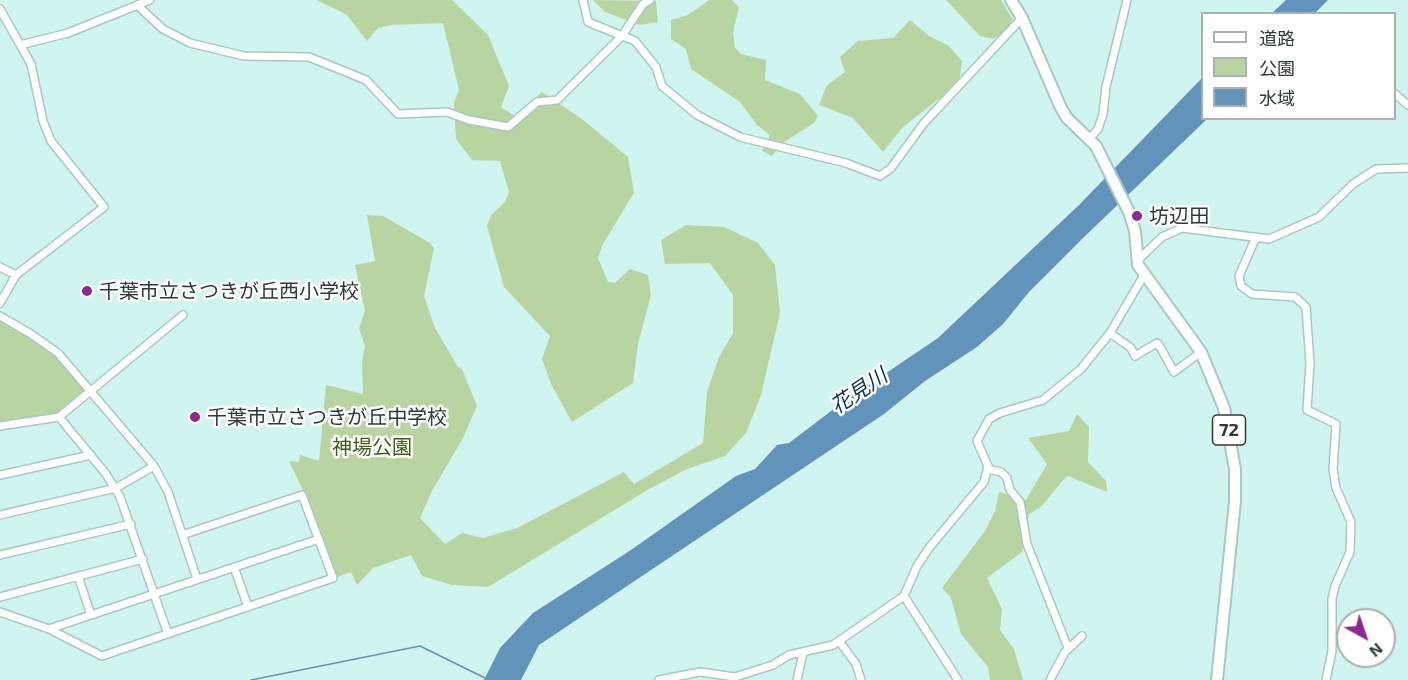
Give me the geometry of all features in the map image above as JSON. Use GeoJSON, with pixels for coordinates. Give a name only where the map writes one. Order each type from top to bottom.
{"type":"FeatureCollection","features":[{"type":"Feature","properties":{"kind":"main road","name":"72"},"geometry":{"type":"LineString","coordinates":[[1011,0],[1022,18],[1061,108],[1072,123],[1090,138],[1107,166],[1135,231],[1136,262],[1201,352],[1224,408],[1236,482],[1216,680]]}},
{"type":"Feature","properties":{"kind":"street"},"geometry":{"type":"LineString","coordinates":[[20,45],[68,33],[150,0]]}},
{"type":"Feature","properties":{"kind":"street"},"geometry":{"type":"LineString","coordinates":[[583,0],[588,22],[635,41],[656,67],[662,86],[697,115],[740,137],[846,163],[880,176],[891,168],[924,123],[1022,18]]}},
{"type":"Feature","properties":{"kind":"street"},"geometry":{"type":"LineString","coordinates":[[137,5],[163,29],[190,43],[244,56],[309,57],[366,80],[398,114],[447,112],[469,120],[508,127],[537,102],[557,100],[622,36],[643,4],[650,0]]}},
{"type":"Feature","properties":{"kind":"street"},"geometry":{"type":"LineString","coordinates":[[1090,138],[1098,129],[1103,114],[1106,87],[1126,0]]}},
{"type":"Feature","properties":{"kind":"street"},"geometry":{"type":"LineString","coordinates":[[0,9],[31,64],[43,121],[51,141],[104,207],[16,275],[0,303]]}},
{"type":"Feature","properties":{"kind":"street"},"geometry":{"type":"LineString","coordinates":[[1396,94],[1408,105]]}},
{"type":"Feature","properties":{"kind":"street"},"geometry":{"type":"LineString","coordinates":[[1136,262],[1162,237],[1182,228],[1269,239],[1319,217],[1353,184],[1376,169],[1408,168]]}},
{"type":"Feature","properties":{"kind":"street"},"geometry":{"type":"LineString","coordinates":[[1256,237],[1239,276],[1241,286],[1252,294],[1295,297],[1306,307],[1310,369],[1307,410],[1335,424],[1333,470],[1336,488],[1351,522],[1350,552],[1335,586],[1332,599],[1332,651],[1326,680]]}},
{"type":"Feature","properties":{"kind":"street"},"geometry":{"type":"LineString","coordinates":[[0,267],[16,275]]}},
{"type":"Feature","properties":{"kind":"street"},"geometry":{"type":"LineString","coordinates":[[659,680],[700,672],[728,677],[745,677],[789,655],[840,641],[904,596],[917,566],[984,482],[988,469],[978,441],[989,419],[1000,413],[1043,399],[1081,369],[1110,333],[1144,275]]}},
{"type":"Feature","properties":{"kind":"street"},"geometry":{"type":"LineString","coordinates":[[0,426],[59,417],[183,315]]}},
{"type":"Feature","properties":{"kind":"street"},"geometry":{"type":"LineString","coordinates":[[0,316],[32,334],[58,353],[90,392],[135,440],[154,466],[168,492],[197,579]]}},
{"type":"Feature","properties":{"kind":"street"},"geometry":{"type":"LineString","coordinates":[[1110,333],[1131,348],[1135,356],[1157,343],[1174,372],[1201,352]]}},
{"type":"Feature","properties":{"kind":"street"},"geometry":{"type":"LineString","coordinates":[[59,417],[116,488],[131,524],[168,634]]}},
{"type":"Feature","properties":{"kind":"street"},"geometry":{"type":"LineString","coordinates":[[0,475],[91,455]]}},
{"type":"Feature","properties":{"kind":"street"},"geometry":{"type":"LineString","coordinates":[[0,515],[116,488],[154,466]]}},
{"type":"Feature","properties":{"kind":"street"},"geometry":{"type":"LineString","coordinates":[[988,469],[1001,472],[1007,478],[1010,490],[1020,502],[1026,544],[1068,648]]}},
{"type":"Feature","properties":{"kind":"street"},"geometry":{"type":"LineString","coordinates":[[0,612],[49,628],[102,656],[333,578],[302,495],[182,535]]}},
{"type":"Feature","properties":{"kind":"street"},"geometry":{"type":"LineString","coordinates":[[0,555],[131,524]]}},
{"type":"Feature","properties":{"kind":"street"},"geometry":{"type":"LineString","coordinates":[[49,628],[319,539]]}},
{"type":"Feature","properties":{"kind":"street"},"geometry":{"type":"LineString","coordinates":[[0,597],[143,559]]}},
{"type":"Feature","properties":{"kind":"street"},"geometry":{"type":"LineString","coordinates":[[234,567],[248,607]]}},
{"type":"Feature","properties":{"kind":"street"},"geometry":{"type":"LineString","coordinates":[[78,576],[91,615]]}},
{"type":"Feature","properties":{"kind":"street"},"geometry":{"type":"LineString","coordinates":[[904,596],[958,680]]}},
{"type":"Feature","properties":{"kind":"street"},"geometry":{"type":"LineString","coordinates":[[1050,680],[1068,648],[1082,636]]}},
{"type":"Feature","properties":{"kind":"street"},"geometry":{"type":"LineString","coordinates":[[840,641],[856,664],[861,680]]}},
{"type":"Feature","properties":{"kind":"street"},"geometry":{"type":"LineString","coordinates":[[797,680],[803,653]]}},
{"type":"Feature","properties":{"kind":"green space"},"geometry":{"type":"Polygon","coordinates":[[[316,0],[452,0],[488,35],[509,86],[501,107],[515,116],[542,92],[582,119],[628,157],[634,193],[603,244],[598,258],[608,282],[615,283],[630,269],[648,275],[651,295],[638,344],[633,383],[572,422],[552,386],[542,359],[550,336],[504,287],[487,226],[491,215],[505,202],[509,192],[500,161],[472,160],[456,139],[454,103],[459,90],[443,23],[392,25],[378,28],[367,41],[346,14],[316,0]]]}},
{"type":"Feature","properties":{"kind":"green space"},"geometry":{"type":"Polygon","coordinates":[[[593,0],[656,1],[658,22],[640,25],[605,12],[593,0]]]}},
{"type":"Feature","properties":{"kind":"green space"},"geometry":{"type":"Polygon","coordinates":[[[709,0],[732,0],[739,7],[733,32],[735,48],[741,54],[766,60],[765,80],[800,94],[818,116],[814,123],[781,144],[772,156],[762,151],[770,135],[757,125],[740,102],[691,69],[686,49],[671,39],[671,20],[688,15],[709,0]]]}},
{"type":"Feature","properties":{"kind":"green space"},"geometry":{"type":"Polygon","coordinates":[[[946,0],[1001,0],[1013,20],[1010,30],[993,39],[980,36],[946,0]]]}},
{"type":"Feature","properties":{"kind":"green space"},"geometry":{"type":"Polygon","coordinates":[[[910,20],[929,36],[949,46],[962,61],[960,77],[941,97],[903,127],[883,152],[853,118],[819,105],[827,85],[845,72],[840,57],[858,41],[893,38],[910,20]]]}},
{"type":"Feature","properties":{"kind":"green space","name":"神場公園"},"geometry":{"type":"Polygon","coordinates":[[[367,215],[383,216],[430,243],[434,248],[424,296],[435,328],[458,367],[462,369],[477,406],[463,438],[432,491],[420,518],[445,544],[462,533],[483,538],[517,528],[624,472],[634,484],[703,443],[707,392],[719,357],[733,333],[733,295],[710,263],[665,264],[661,240],[686,225],[724,227],[758,243],[775,265],[780,313],[761,395],[746,433],[725,456],[687,469],[649,489],[488,587],[452,585],[422,576],[411,555],[373,568],[357,585],[351,572],[335,578],[309,503],[289,461],[299,462],[300,455],[319,461],[326,385],[363,394],[362,362],[365,346],[359,329],[365,311],[355,265],[375,261],[367,215]]]}},
{"type":"Feature","properties":{"kind":"green space"},"geometry":{"type":"Polygon","coordinates":[[[0,319],[53,354],[86,390],[86,393],[59,415],[0,423],[0,319]]]}},
{"type":"Feature","properties":{"kind":"green space"},"geometry":{"type":"Polygon","coordinates":[[[1077,414],[1089,427],[1088,462],[1106,481],[1107,492],[1068,476],[1042,506],[1029,514],[1022,552],[987,578],[1002,609],[1000,630],[1014,649],[1023,680],[990,680],[988,667],[961,634],[951,598],[942,588],[985,531],[995,511],[999,492],[1026,500],[1047,464],[1028,438],[1069,431],[1077,414]]]}},
{"type":"Feature","properties":{"kind":"water"},"geometry":{"type":"Polygon","coordinates":[[[1286,0],[1328,0],[1316,12],[1273,12],[1286,0]]]}},
{"type":"Feature","properties":{"kind":"water"},"geometry":{"type":"Polygon","coordinates":[[[1201,79],[1201,120],[1206,120],[1081,240],[1029,292],[1003,324],[977,347],[925,381],[884,414],[539,645],[521,680],[484,680],[500,648],[533,613],[631,550],[736,476],[755,469],[777,445],[789,443],[839,405],[938,338],[1079,205],[1201,79]]]}},
{"type":"Feature","properties":{"kind":"waterway"},"geometry":{"type":"LineString","coordinates":[[251,680],[420,646],[485,678]]}},
{"type":"Feature","properties":{"kind":"place","name":"坊辺田"},"geometry":{"type":"Point","coordinates":[1137,216]}},
{"type":"Feature","properties":{"kind":"place","name":"千葉市立さつきが丘西小学校"},"geometry":{"type":"Point","coordinates":[87,291]}},
{"type":"Feature","properties":{"kind":"place","name":"千葉市立さつきが丘中学校"},"geometry":{"type":"Point","coordinates":[195,417]}},
{"type":"Feature","properties":{"kind":"water label","name":"花見川"},"geometry":{"type":"Point","coordinates":[859,391]}}]}
